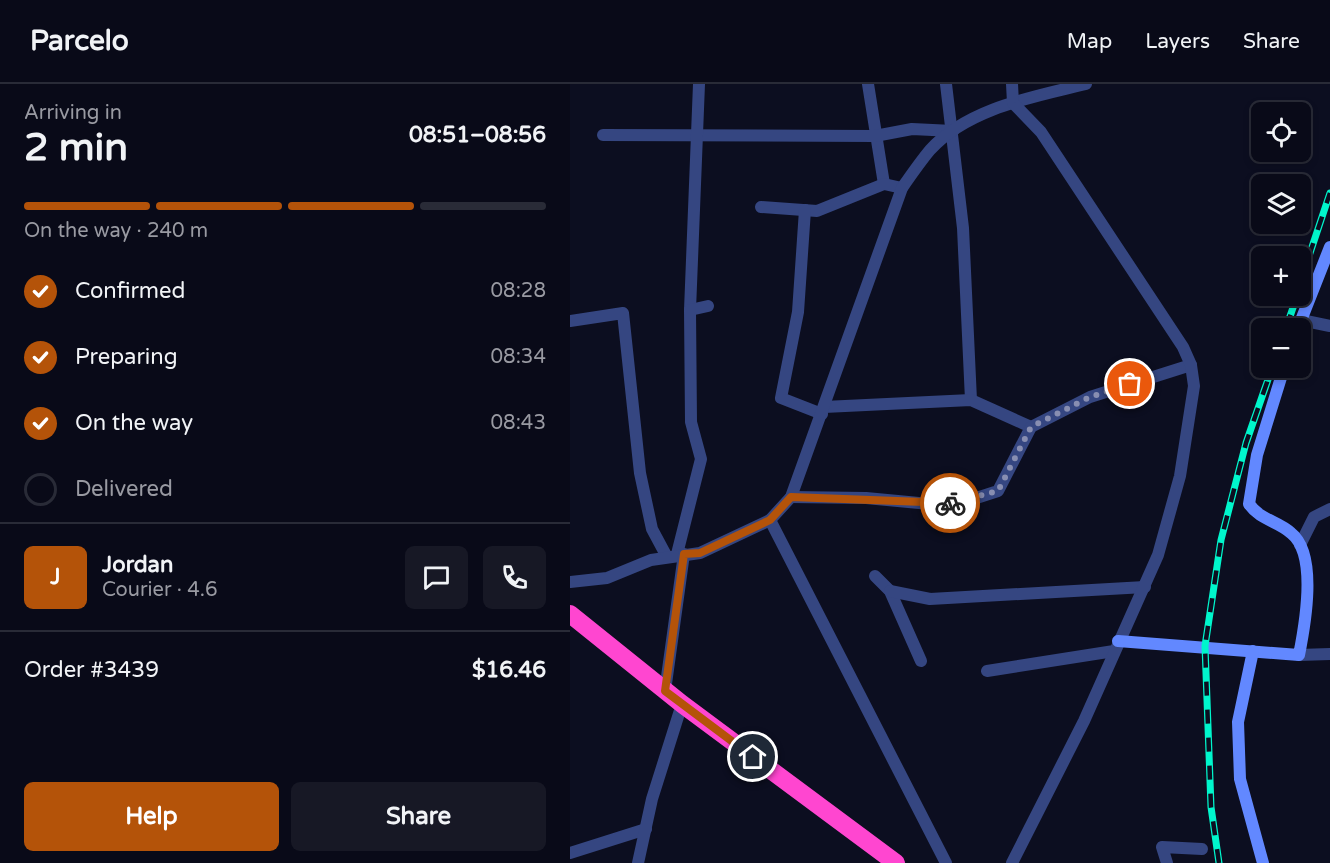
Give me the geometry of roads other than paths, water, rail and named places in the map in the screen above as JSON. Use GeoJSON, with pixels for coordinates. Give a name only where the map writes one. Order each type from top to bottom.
{"type":"FeatureCollection","features":[{"type":"Feature","properties":{"kind":"highway"},"geometry":{"type":"LineString","coordinates":[[570,614],[682,704],[896,863]]}},
{"type":"Feature","properties":{"kind":"street"},"geometry":{"type":"LineString","coordinates":[[665,691],[676,555],[701,459],[691,422],[690,310],[699,84]]}},
{"type":"Feature","properties":{"kind":"street"},"geometry":{"type":"LineString","coordinates":[[868,84],[884,184]]}},
{"type":"Feature","properties":{"kind":"street"},"geometry":{"type":"LineString","coordinates":[[946,84],[963,228],[971,400]]}},
{"type":"Feature","properties":{"kind":"street"},"geometry":{"type":"LineString","coordinates":[[1011,863],[1084,722],[1158,555],[1180,476],[1194,386],[1191,365],[1183,347],[1041,132],[1013,103],[1012,84]]}},
{"type":"Feature","properties":{"kind":"street"},"geometry":{"type":"LineString","coordinates":[[570,582],[606,578],[676,555],[700,553],[770,520],[791,497],[902,188],[929,151],[953,131],[1013,103],[1086,84]]}},
{"type":"Feature","properties":{"kind":"street"},"geometry":{"type":"LineString","coordinates":[[603,135],[875,136],[912,129],[953,131]]}},
{"type":"Feature","properties":{"kind":"street"},"geometry":{"type":"LineString","coordinates":[[760,207],[817,211],[884,184],[902,188]]}},
{"type":"Feature","properties":{"kind":"street"},"geometry":{"type":"LineString","coordinates":[[805,210],[798,312],[782,398],[823,410],[971,400],[1031,427]]}},
{"type":"Feature","properties":{"kind":"street"},"geometry":{"type":"LineString","coordinates":[[1301,318],[1330,247]]}},
{"type":"Feature","properties":{"kind":"street"},"geometry":{"type":"LineString","coordinates":[[690,310],[708,306]]}},
{"type":"Feature","properties":{"kind":"street"},"geometry":{"type":"LineString","coordinates":[[570,321],[623,313],[640,473],[652,529],[676,555]]}},
{"type":"Feature","properties":{"kind":"street"},"geometry":{"type":"LineString","coordinates":[[1311,325],[1330,326]]}},
{"type":"Feature","properties":{"kind":"street"},"geometry":{"type":"LineString","coordinates":[[791,497],[866,498],[940,505],[964,502],[998,491],[1031,427],[1090,397],[1191,365]]}},
{"type":"Feature","properties":{"kind":"street"},"geometry":{"type":"LineString","coordinates":[[1281,378],[1257,455],[1249,504],[1256,513],[1290,532],[1299,545],[1308,588],[1305,627],[1299,655]]}},
{"type":"Feature","properties":{"kind":"street"},"geometry":{"type":"LineString","coordinates":[[1299,545],[1314,517],[1330,508]]}},
{"type":"Feature","properties":{"kind":"street"},"geometry":{"type":"LineString","coordinates":[[770,520],[946,863]]}},
{"type":"Feature","properties":{"kind":"street"},"geometry":{"type":"LineString","coordinates":[[875,576],[890,591],[921,661]]}},
{"type":"Feature","properties":{"kind":"street"},"geometry":{"type":"LineString","coordinates":[[890,591],[930,599],[1145,587]]}},
{"type":"Feature","properties":{"kind":"street"},"geometry":{"type":"LineString","coordinates":[[987,671],[1116,646],[1299,655],[1330,654]]}},
{"type":"Feature","properties":{"kind":"street"},"geometry":{"type":"LineString","coordinates":[[1252,651],[1238,722],[1240,779],[1263,863]]}},
{"type":"Feature","properties":{"kind":"street"},"geometry":{"type":"LineString","coordinates":[[638,863],[664,755],[682,704]]}},
{"type":"Feature","properties":{"kind":"street"},"geometry":{"type":"LineString","coordinates":[[570,853],[646,829]]}},
{"type":"Feature","properties":{"kind":"street"},"geometry":{"type":"LineString","coordinates":[[1167,863],[1162,847],[1202,849]]}},
{"type":"Feature","properties":{"kind":"railway"},"geometry":{"type":"LineString","coordinates":[[1311,250],[1330,193]]}},
{"type":"Feature","properties":{"kind":"railway"},"geometry":{"type":"LineString","coordinates":[[1289,318],[1294,306]]}},
{"type":"Feature","properties":{"kind":"railway"},"geometry":{"type":"LineString","coordinates":[[1219,863],[1211,807],[1205,646],[1221,540],[1246,443],[1269,378]]}}]}
